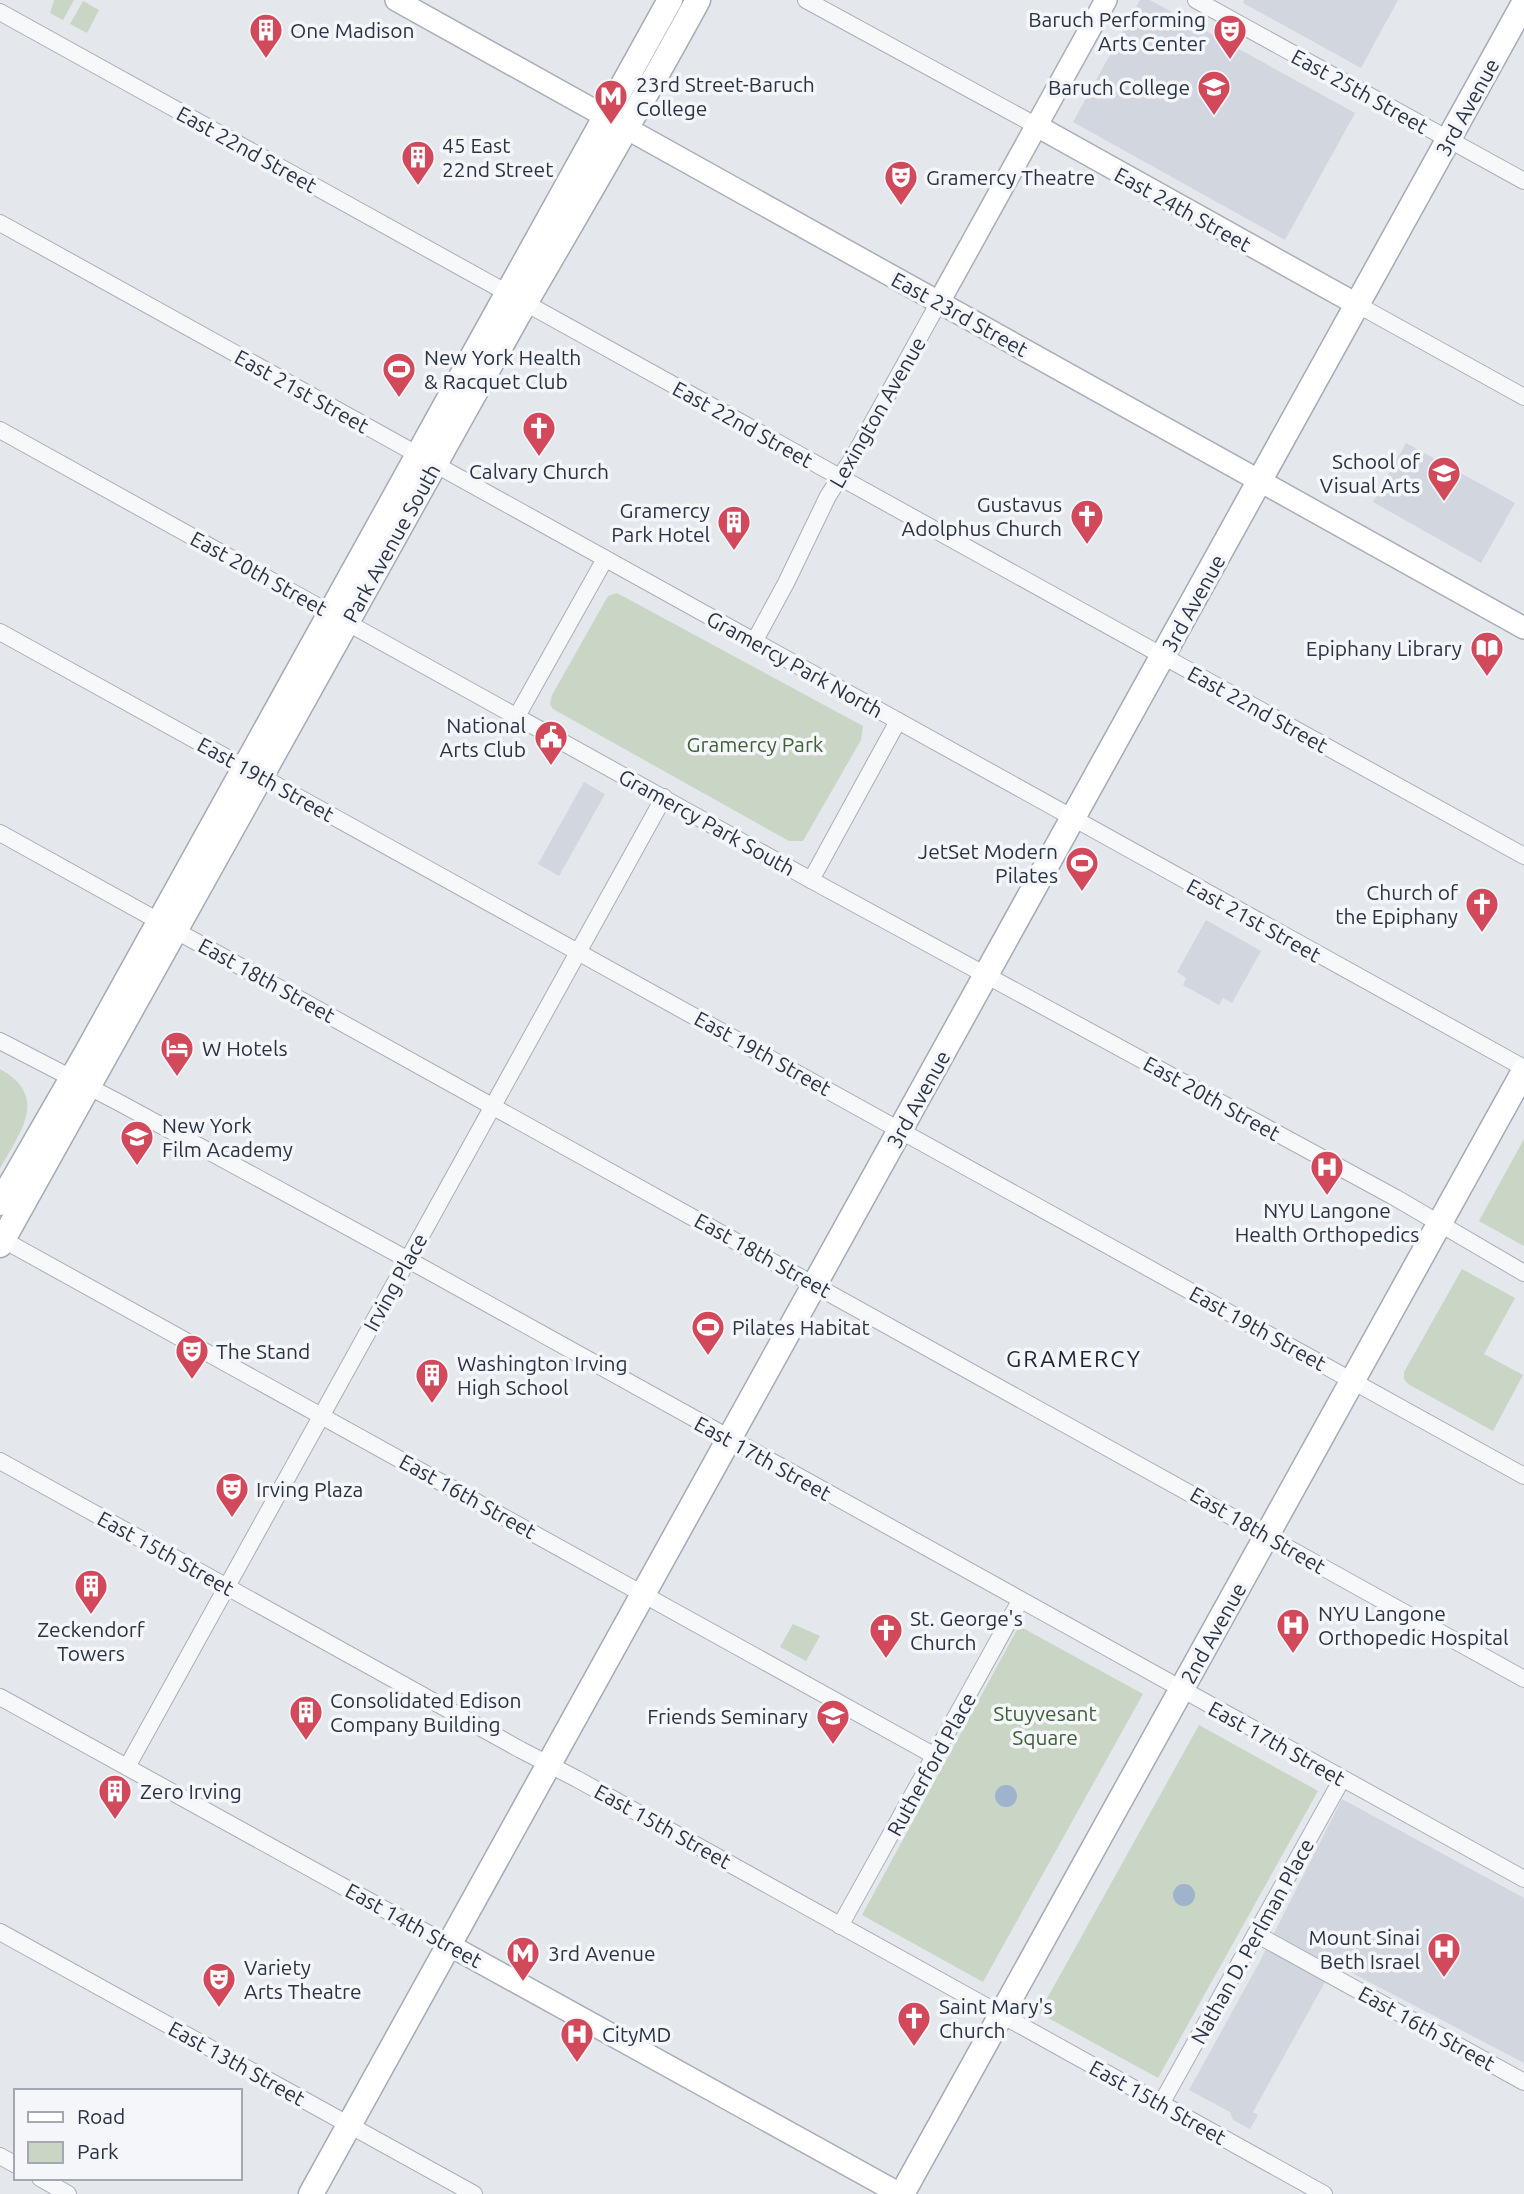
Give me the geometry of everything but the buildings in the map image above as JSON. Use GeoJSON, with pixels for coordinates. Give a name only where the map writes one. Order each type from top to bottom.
{"type":"FeatureCollection","features":[{"type":"Feature","properties":{"kind":"main road","name":"East 23rd Street"},"geometry":{"type":"LineString","coordinates":[[396,0],[1524,628]]}},
{"type":"Feature","properties":{"kind":"main road","name":"Park Avenue South"},"geometry":{"type":"LineString","coordinates":[[80,1084],[516,298],[606,116],[670,0]]}},
{"type":"Feature","properties":{"kind":"main road","name":"Park Avenue South"},"geometry":{"type":"LineString","coordinates":[[516,298],[606,166],[698,0]]}},
{"type":"Feature","properties":{"kind":"main road","name":"Lexington Avenue"},"geometry":{"type":"LineString","coordinates":[[939,302],[1106,0]]}},
{"type":"Feature","properties":{"kind":"main road","name":"3rd Avenue"},"geometry":{"type":"LineString","coordinates":[[311,2194],[1524,3]]}},
{"type":"Feature","properties":{"kind":"main road","name":"East 24th Street"},"geometry":{"type":"LineString","coordinates":[[1037,126],[1358,305]]}},
{"type":"Feature","properties":{"kind":"main road","name":"2nd Avenue"},"geometry":{"type":"LineString","coordinates":[[901,2194],[1524,1070]]}},
{"type":"Feature","properties":{"kind":"main road"},"geometry":{"type":"LineString","coordinates":[[0,1203],[80,1084]]}},
{"type":"Feature","properties":{"kind":"main road"},"geometry":{"type":"LineString","coordinates":[[1,1241],[80,1084]]}},
{"type":"Feature","properties":{"kind":"main road","name":"East 14th Street"},"geometry":{"type":"LineString","coordinates":[[449,1945],[901,2194]]}},
{"type":"Feature","properties":{"kind":"street","name":"East 24th Street"},"geometry":{"type":"LineString","coordinates":[[806,0],[1037,126]]}},
{"type":"Feature","properties":{"kind":"street","name":"East 25th Street"},"geometry":{"type":"LineString","coordinates":[[1196,0],[1524,181]]}},
{"type":"Feature","properties":{"kind":"street","name":"East 22nd Street"},"geometry":{"type":"LineString","coordinates":[[0,12],[1524,856]]}},
{"type":"Feature","properties":{"kind":"street","name":"East 21st Street"},"geometry":{"type":"LineString","coordinates":[[0,223],[605,559]]}},
{"type":"Feature","properties":{"kind":"street","name":"Lexington Avenue"},"geometry":{"type":"LineString","coordinates":[[754,642],[840,478],[939,302]]}},
{"type":"Feature","properties":{"kind":"street","name":"East 24th Street"},"geometry":{"type":"LineString","coordinates":[[1358,305],[1524,397]]}},
{"type":"Feature","properties":{"kind":"street","name":"East 20th Street"},"geometry":{"type":"LineString","coordinates":[[0,430],[517,716]]}},
{"type":"Feature","properties":{"kind":"street","name":"Gramercy Park North"},"geometry":{"type":"LineString","coordinates":[[605,559],[986,769]]}},
{"type":"Feature","properties":{"kind":"street"},"geometry":{"type":"LineString","coordinates":[[517,716],[605,559]]}},
{"type":"Feature","properties":{"kind":"street","name":"East 19th Street"},"geometry":{"type":"LineString","coordinates":[[0,632],[1524,1476]]}},
{"type":"Feature","properties":{"kind":"street","name":"Gramercy Park South"},"geometry":{"type":"LineString","coordinates":[[517,716],[898,927]]}},
{"type":"Feature","properties":{"kind":"street"},"geometry":{"type":"LineString","coordinates":[[811,880],[898,721]]}},
{"type":"Feature","properties":{"kind":"street","name":"East 21st Street"},"geometry":{"type":"LineString","coordinates":[[986,769],[1524,1070]]}},
{"type":"Feature","properties":{"kind":"street","name":"Irving Place"},"geometry":{"type":"LineString","coordinates":[[127,1768],[664,797]]}},
{"type":"Feature","properties":{"kind":"street","name":"East 18th Street"},"geometry":{"type":"LineString","coordinates":[[0,833],[1524,1679]]}},
{"type":"Feature","properties":{"kind":"street","name":"East 20th Street"},"geometry":{"type":"LineString","coordinates":[[898,927],[1396,1198],[1524,1273]]}},
{"type":"Feature","properties":{"kind":"street","name":"East 17th Street"},"geometry":{"type":"LineString","coordinates":[[0,1041],[407,1260],[1524,1879]]}},
{"type":"Feature","properties":{"kind":"street","name":"East 16th Street"},"geometry":{"type":"LineString","coordinates":[[1,1241],[935,1756]]}},
{"type":"Feature","properties":{"kind":"street","name":"East 15th Street"},"geometry":{"type":"LineString","coordinates":[[0,1461],[1324,2194]]}},
{"type":"Feature","properties":{"kind":"street","name":"Rutherford Place"},"geometry":{"type":"LineString","coordinates":[[841,1926],[1020,1601]]}},
{"type":"Feature","properties":{"kind":"street","name":"East 14th Street"},"geometry":{"type":"LineString","coordinates":[[0,1697],[449,1945]]}},
{"type":"Feature","properties":{"kind":"street","name":"Nathan D. Perlman Place"},"geometry":{"type":"LineString","coordinates":[[1161,2104],[1342,1779]]}},
{"type":"Feature","properties":{"kind":"street","name":"East 13th Street"},"geometry":{"type":"LineString","coordinates":[[0,1932],[474,2194]]}},
{"type":"Feature","properties":{"kind":"street","name":"East 16th Street"},"geometry":{"type":"LineString","coordinates":[[1256,1934],[1524,2082]]}},
{"type":"Feature","properties":{"kind":"street"},"geometry":{"type":"LineString","coordinates":[[44,2180],[68,2194]]}},
{"type":"Feature","properties":{"kind":"shaded area","name":"Baruch College"},"geometry":{"type":"Polygon","coordinates":[[[1140,0],[1150,0],[1355,113],[1285,240],[1073,122],[1140,0]]]}},
{"type":"Feature","properties":{"kind":"shaded area"},"geometry":{"type":"Polygon","coordinates":[[[1244,0],[1398,0],[1361,68],[1243,3],[1244,0]]]}},
{"type":"Feature","properties":{"kind":"shaded area","name":"School of Visual Arts"},"geometry":{"type":"Polygon","coordinates":[[[1406,443],[1515,503],[1481,563],[1373,502],[1406,443]]]}},
{"type":"Feature","properties":{"kind":"shaded area"},"geometry":{"type":"Polygon","coordinates":[[[584,782],[605,794],[559,876],[538,864],[584,782]]]}},
{"type":"Feature","properties":{"kind":"shaded area"},"geometry":{"type":"Polygon","coordinates":[[[1206,920],[1261,951],[1232,1003],[1223,998],[1219,1005],[1183,985],[1186,978],[1177,972],[1206,920]]]}},
{"type":"Feature","properties":{"kind":"shaded area","name":"Mount Sinai Beth Israel"},"geometry":{"type":"Polygon","coordinates":[[[1342,1799],[1524,1898],[1524,2063],[1335,1964],[1253,2112],[1258,2115],[1250,2129],[1233,2120],[1230,2112],[1189,2090],[1259,1963],[1342,1799]]]}},
{"type":"Feature","properties":{"kind":"green space"},"geometry":{"type":"Polygon","coordinates":[[[54,0],[74,0],[63,20],[50,13],[54,0]]]}},
{"type":"Feature","properties":{"kind":"green space"},"geometry":{"type":"Polygon","coordinates":[[[83,1],[99,10],[87,33],[70,24],[83,1]]]}},
{"type":"Feature","properties":{"kind":"green space","name":"Gramercy Park"},"geometry":{"type":"Polygon","coordinates":[[[617,593],[863,726],[861,740],[803,841],[789,841],[553,709],[550,704],[552,695],[608,596],[617,593]]]}},
{"type":"Feature","properties":{"kind":"green space"},"geometry":{"type":"Polygon","coordinates":[[[0,1069],[24,1091],[27,1103],[22,1128],[0,1169],[0,1069]]]}},
{"type":"Feature","properties":{"kind":"green space"},"geometry":{"type":"Polygon","coordinates":[[[1524,1139],[1524,1246],[1479,1221],[1524,1139]]]}},
{"type":"Feature","properties":{"kind":"green space"},"geometry":{"type":"Polygon","coordinates":[[[1462,1269],[1515,1298],[1484,1354],[1523,1375],[1493,1431],[1408,1384],[1404,1379],[1404,1372],[1462,1269]]]}},
{"type":"Feature","properties":{"kind":"green space"},"geometry":{"type":"Polygon","coordinates":[[[793,1624],[820,1636],[806,1661],[780,1647],[793,1624]]]}},
{"type":"Feature","properties":{"kind":"green space","name":"Stuyvesant Square"},"geometry":{"type":"Polygon","coordinates":[[[1019,1626],[1143,1694],[983,1982],[862,1915],[1019,1626]]]}},
{"type":"Feature","properties":{"kind":"green space"},"geometry":{"type":"Polygon","coordinates":[[[1199,1725],[1318,1791],[1158,2078],[1039,2013],[1199,1725]]]}},
{"type":"Feature","properties":{"kind":"water"},"geometry":{"type":"Polygon","coordinates":[[[1006,1785],[1016,1792],[1017,1796],[1010,1806],[1006,1807],[996,1800],[995,1796],[1002,1786],[1006,1785]]]}},
{"type":"Feature","properties":{"kind":"water"},"geometry":{"type":"Polygon","coordinates":[[[1184,1884],[1194,1891],[1195,1895],[1188,1905],[1184,1906],[1174,1899],[1173,1895],[1180,1885],[1184,1884]]]}},
{"type":"Feature","properties":{"kind":"place","name":"One Madison"},"geometry":{"type":"Point","coordinates":[266,60]}},
{"type":"Feature","properties":{"kind":"place","name":"Baruch Performing Arts Center"},"geometry":{"type":"Point","coordinates":[1230,61]}},
{"type":"Feature","properties":{"kind":"place","name":"Baruch College"},"geometry":{"type":"Point","coordinates":[1214,117]}},
{"type":"Feature","properties":{"kind":"place","name":"23rd Street-Baruch College"},"geometry":{"type":"Point","coordinates":[611,126]}},
{"type":"Feature","properties":{"kind":"place","name":"45 East 22nd Street"},"geometry":{"type":"Point","coordinates":[418,187]}},
{"type":"Feature","properties":{"kind":"place","name":"Gramercy Theatre"},"geometry":{"type":"Point","coordinates":[901,207]}},
{"type":"Feature","properties":{"kind":"place","name":"New York Health & Racquet Club"},"geometry":{"type":"Point","coordinates":[399,399]}},
{"type":"Feature","properties":{"kind":"place","name":"Calvary Church"},"geometry":{"type":"Point","coordinates":[539,458]}},
{"type":"Feature","properties":{"kind":"place","name":"School of Visual Arts"},"geometry":{"type":"Point","coordinates":[1444,503]}},
{"type":"Feature","properties":{"kind":"place","name":"Gustavus Adolphus Church"},"geometry":{"type":"Point","coordinates":[1087,546]}},
{"type":"Feature","properties":{"kind":"place","name":"Gramercy Park Hotel"},"geometry":{"type":"Point","coordinates":[734,552]}},
{"type":"Feature","properties":{"kind":"place","name":"Epiphany Library"},"geometry":{"type":"Point","coordinates":[1487,678]}},
{"type":"Feature","properties":{"kind":"place","name":"National Arts Club"},"geometry":{"type":"Point","coordinates":[551,767]}},
{"type":"Feature","properties":{"kind":"place","name":"JetSet Modern Pilates"},"geometry":{"type":"Point","coordinates":[1082,893]}},
{"type":"Feature","properties":{"kind":"place","name":"Church of the Epiphany"},"geometry":{"type":"Point","coordinates":[1482,934]}},
{"type":"Feature","properties":{"kind":"place","name":"W Hotels"},"geometry":{"type":"Point","coordinates":[177,1078]}},
{"type":"Feature","properties":{"kind":"place","name":"New York Film Academy"},"geometry":{"type":"Point","coordinates":[137,1167]}},
{"type":"Feature","properties":{"kind":"place","name":"NYU Langone Health Orthopedics"},"geometry":{"type":"Point","coordinates":[1327,1197]}},
{"type":"Feature","properties":{"kind":"place","name":"Pilates Habitat"},"geometry":{"type":"Point","coordinates":[708,1357]}},
{"type":"Feature","properties":{"kind":"place","name":"The Stand"},"geometry":{"type":"Point","coordinates":[192,1381]}},
{"type":"Feature","properties":{"kind":"place","name":"Washington Irving High School"},"geometry":{"type":"Point","coordinates":[432,1405]}},
{"type":"Feature","properties":{"kind":"place","name":"Irving Plaza"},"geometry":{"type":"Point","coordinates":[232,1519]}},
{"type":"Feature","properties":{"kind":"place","name":"Zeckendorf Towers"},"geometry":{"type":"Point","coordinates":[91,1616]}},
{"type":"Feature","properties":{"kind":"place","name":"NYU Langone Orthopedic Hospital"},"geometry":{"type":"Point","coordinates":[1293,1655]}},
{"type":"Feature","properties":{"kind":"place","name":"St. George's Church"},"geometry":{"type":"Point","coordinates":[886,1660]}},
{"type":"Feature","properties":{"kind":"place","name":"Consolidated Edison Company Building"},"geometry":{"type":"Point","coordinates":[306,1742]}},
{"type":"Feature","properties":{"kind":"place","name":"Friends Seminary"},"geometry":{"type":"Point","coordinates":[833,1746]}},
{"type":"Feature","properties":{"kind":"place","name":"Zero Irving"},"geometry":{"type":"Point","coordinates":[115,1821]}},
{"type":"Feature","properties":{"kind":"place","name":"Mount Sinai Beth Israel"},"geometry":{"type":"Point","coordinates":[1444,1979]}},
{"type":"Feature","properties":{"kind":"place","name":"3rd Avenue"},"geometry":{"type":"Point","coordinates":[523,1983]}},
{"type":"Feature","properties":{"kind":"place","name":"Variety Arts Theatre"},"geometry":{"type":"Point","coordinates":[219,2009]}},
{"type":"Feature","properties":{"kind":"place","name":"Saint Mary's Church"},"geometry":{"type":"Point","coordinates":[914,2048]}},
{"type":"Feature","properties":{"kind":"place","name":"CityMD"},"geometry":{"type":"Point","coordinates":[577,2064]}},
{"type":"Feature","properties":{"kind":"district","name":"GRAMERCY"},"geometry":{"type":"Point","coordinates":[1074,1358]}}]}
